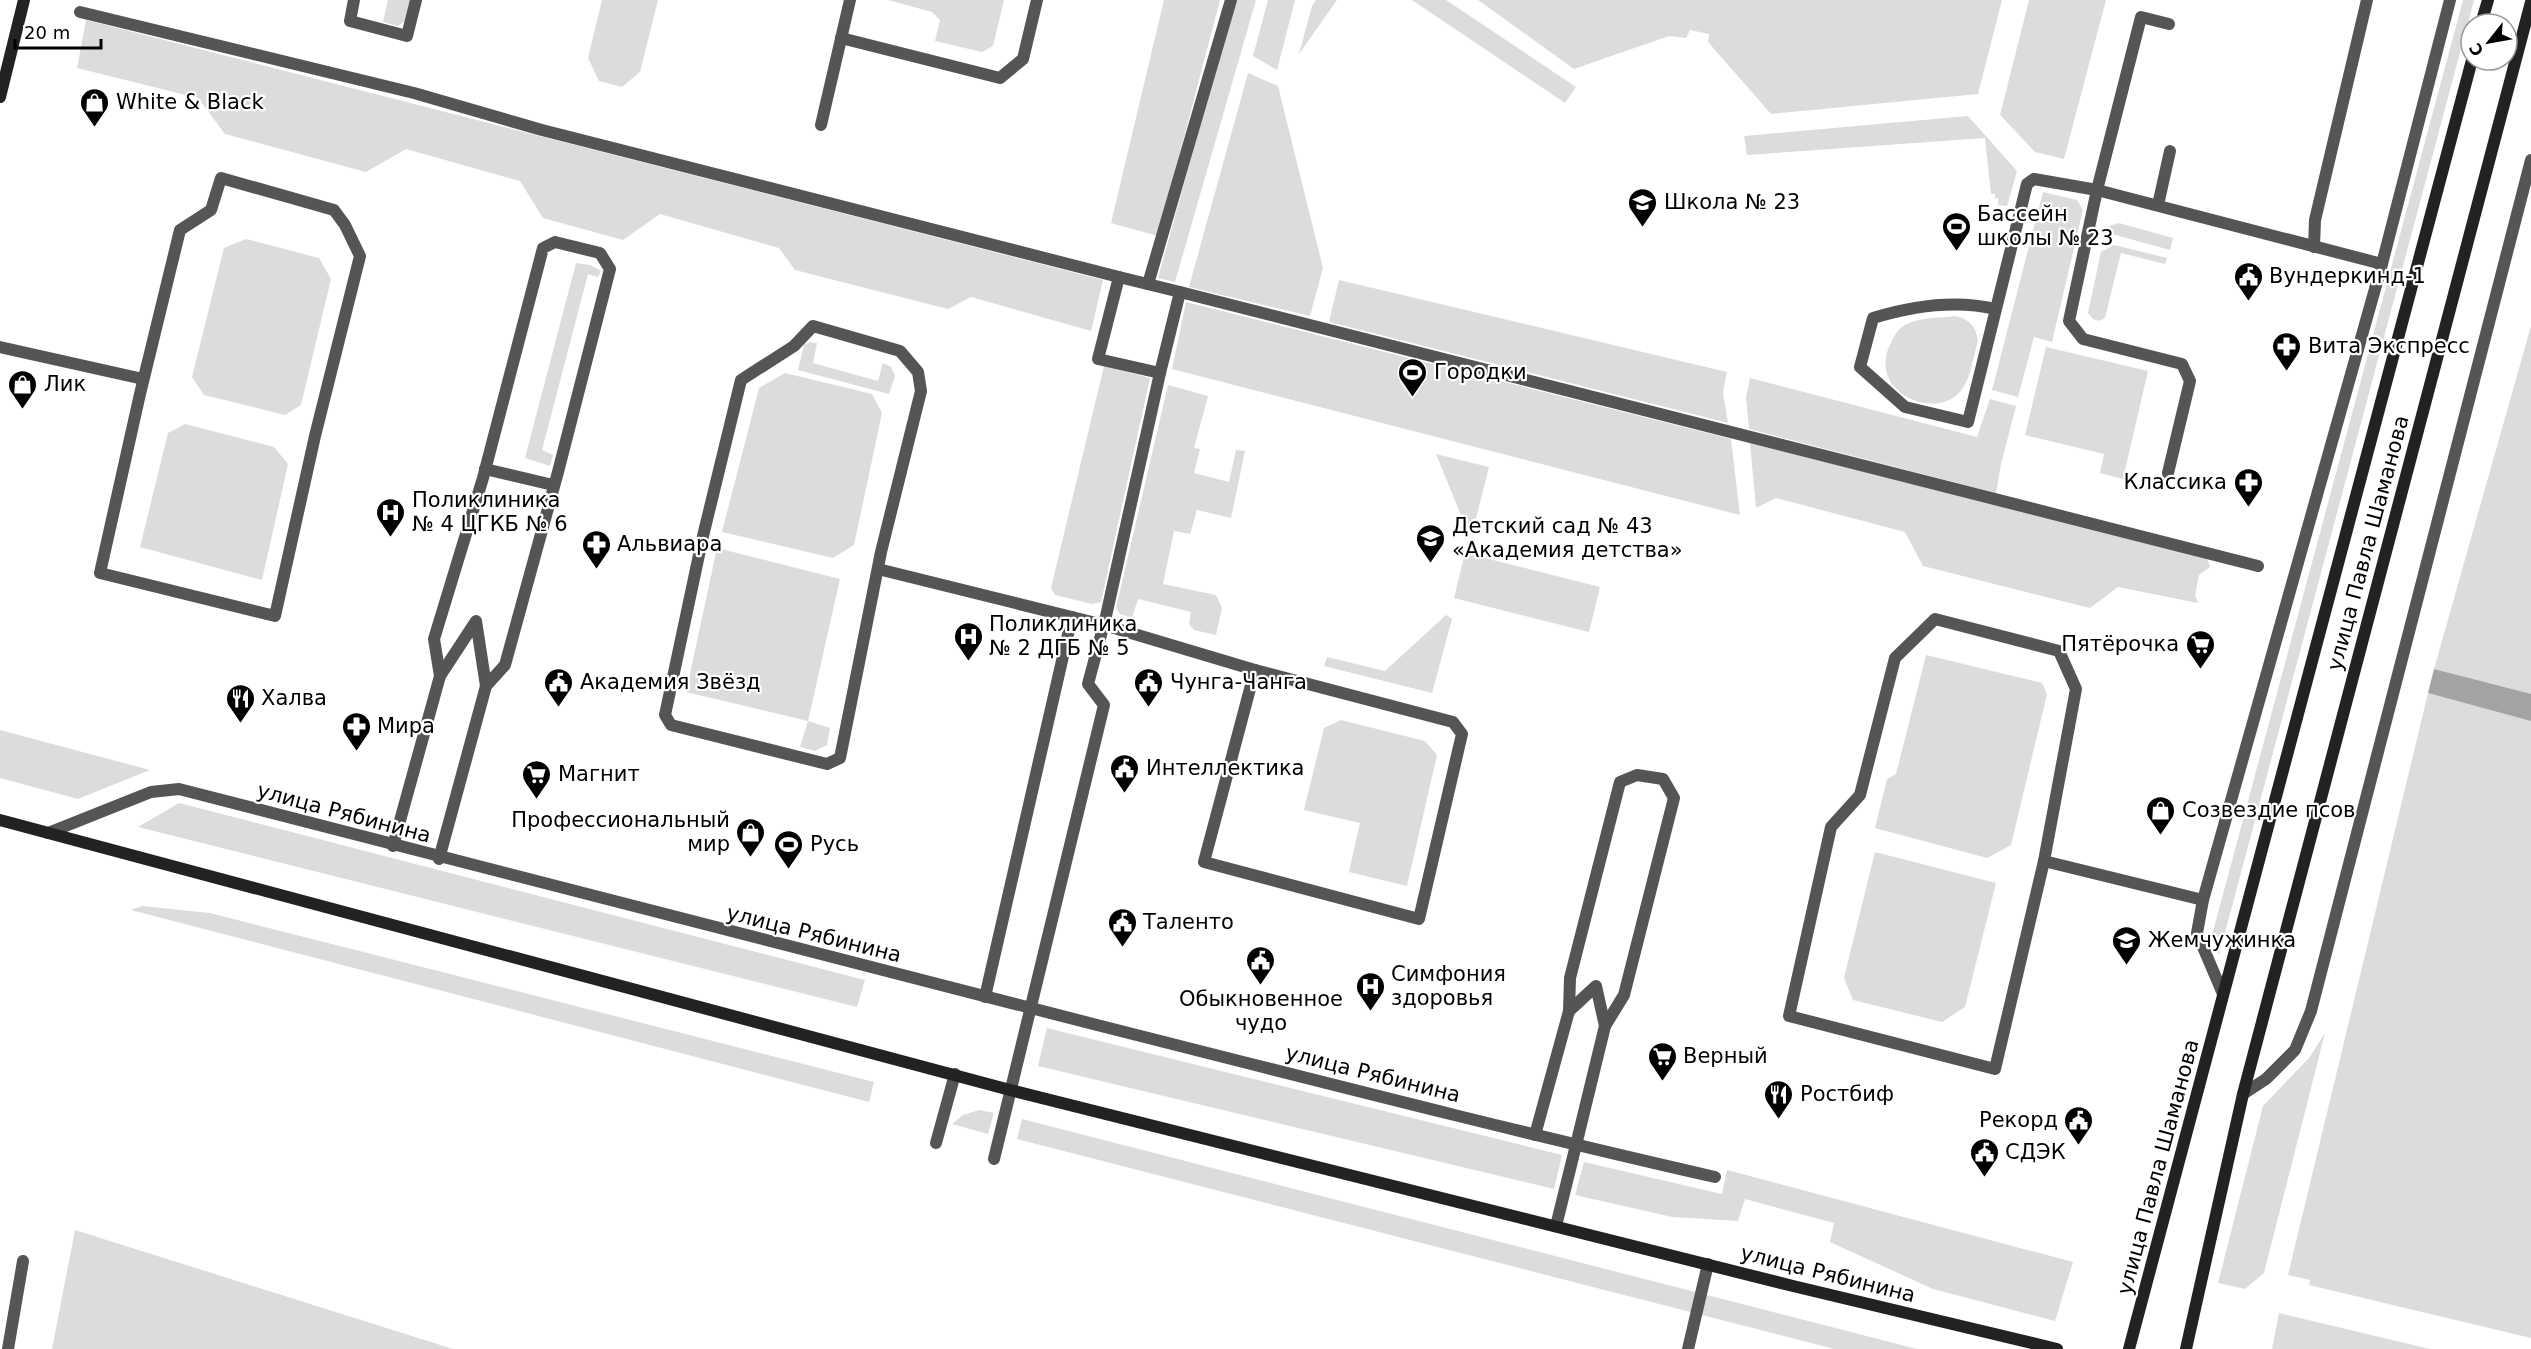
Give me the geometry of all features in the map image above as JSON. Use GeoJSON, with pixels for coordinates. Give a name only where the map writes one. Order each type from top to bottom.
{"type":"FeatureCollection","features":[{"type":"Feature","properties":{"kind":"street"},"geometry":{"type":"LineString","coordinates":[[0,97],[24,0]]}},
{"type":"Feature","properties":{"kind":"street"},"geometry":{"type":"LineString","coordinates":[[354,0],[350,21],[407,36],[416,0]]}},
{"type":"Feature","properties":{"kind":"street"},"geometry":{"type":"LineString","coordinates":[[821,125],[850,0]]}},
{"type":"Feature","properties":{"kind":"street"},"geometry":{"type":"LineString","coordinates":[[841,38],[1000,78],[1023,59],[1037,0]]}},
{"type":"Feature","properties":{"kind":"street"},"geometry":{"type":"LineString","coordinates":[[1148,284],[1232,0]]}},
{"type":"Feature","properties":{"kind":"street"},"geometry":{"type":"LineString","coordinates":[[2314,247],[2315,220],[2367,0]]}},
{"type":"Feature","properties":{"kind":"street"},"geometry":{"type":"LineString","coordinates":[[2223,994],[2197,933],[2203,900],[2382,264],[2450,0]]}},
{"type":"Feature","properties":{"kind":"street","name":"улица Павла Шаманова"},"geometry":{"type":"LineString","coordinates":[[2186,1349],[2243,1094],[2531,2]]}},
{"type":"Feature","properties":{"kind":"street"},"geometry":{"type":"LineString","coordinates":[[80,12],[414,93],[581,141],[2258,566]]}},
{"type":"Feature","properties":{"kind":"street"},"geometry":{"type":"LineString","coordinates":[[2168,473],[2190,381],[2182,363],[2083,339],[2069,321],[2097,190],[2141,17],[2169,24]]}},
{"type":"Feature","properties":{"kind":"street","name":"улица Павла Шаманова"},"geometry":{"type":"LineString","coordinates":[[2129,1349],[2469,72]]}},
{"type":"Feature","properties":{"kind":"street"},"geometry":{"type":"LineString","coordinates":[[2158,205],[2170,151]]}},
{"type":"Feature","properties":{"kind":"street"},"geometry":{"type":"LineString","coordinates":[[2243,1094],[2266,1079],[2295,1050],[2310,1011],[2531,160]]}},
{"type":"Feature","properties":{"kind":"street"},"geometry":{"type":"LineString","coordinates":[[221,177],[334,210],[345,225],[360,256],[315,436],[275,616],[100,573],[143,379],[180,230],[211,210],[221,177]]}},
{"type":"Feature","properties":{"kind":"street"},"geometry":{"type":"LineString","coordinates":[[1996,309],[1976,304],[1913,308],[1873,318],[1860,368],[1905,407],[1968,422],[2027,184],[2034,179],[2097,190],[2382,264]]}},
{"type":"Feature","properties":{"kind":"street"},"geometry":{"type":"LineString","coordinates":[[440,676],[434,639],[485,469],[543,248],[555,242],[576,246],[600,253],[610,269],[505,665],[486,686]]}},
{"type":"Feature","properties":{"kind":"street"},"geometry":{"type":"LineString","coordinates":[[1119,277],[1098,359],[1160,373]]}},
{"type":"Feature","properties":{"kind":"street"},"geometry":{"type":"LineString","coordinates":[[994,1159],[1104,705],[1088,684],[1104,625],[1180,292]]}},
{"type":"Feature","properties":{"kind":"street"},"geometry":{"type":"LineString","coordinates":[[813,326],[900,351],[918,372],[921,391],[878,569],[840,758],[827,764],[670,725],[665,715],[703,536],[741,380],[794,346],[813,326]]}},
{"type":"Feature","properties":{"kind":"street"},"geometry":{"type":"LineString","coordinates":[[0,347],[143,379]]}},
{"type":"Feature","properties":{"kind":"street"},"geometry":{"type":"LineString","coordinates":[[485,469],[553,485]]}},
{"type":"Feature","properties":{"kind":"street"},"geometry":{"type":"LineString","coordinates":[[878,569],[1104,625],[1255,670],[1453,722],[1462,734],[1419,919],[1204,862],[1255,670]]}},
{"type":"Feature","properties":{"kind":"street"},"geometry":{"type":"LineString","coordinates":[[985,997],[1072,617]]}},
{"type":"Feature","properties":{"kind":"street"},"geometry":{"type":"LineString","coordinates":[[1935,619],[2059,651],[2076,689],[2044,861],[1995,1069],[1789,1016],[1831,826],[1860,795],[1895,658],[1935,619]]}},
{"type":"Feature","properties":{"kind":"street"},"geometry":{"type":"LineString","coordinates":[[393,846],[440,676],[476,621],[486,686],[439,859]]}},
{"type":"Feature","properties":{"kind":"street"},"geometry":{"type":"LineString","coordinates":[[1535,1135],[1569,1011],[1570,978],[1620,782],[1637,774],[1663,779],[1674,798],[1624,995],[1605,1026],[1556,1226]]}},
{"type":"Feature","properties":{"kind":"street","name":"улица Рябинина"},"geometry":{"type":"LineString","coordinates":[[48,833],[152,792],[179,789],[439,859],[985,997],[1535,1135],[1715,1177]]}},
{"type":"Feature","properties":{"kind":"street","name":"улица Рябинина"},"geometry":{"type":"LineString","coordinates":[[0,820],[1010,1090],[2056,1349]]}},
{"type":"Feature","properties":{"kind":"street"},"geometry":{"type":"LineString","coordinates":[[2044,861],[2203,900]]}},
{"type":"Feature","properties":{"kind":"street"},"geometry":{"type":"LineString","coordinates":[[1569,1011],[1596,986],[1605,1026]]}},
{"type":"Feature","properties":{"kind":"street"},"geometry":{"type":"LineString","coordinates":[[936,1143],[955,1074]]}},
{"type":"Feature","properties":{"kind":"street"},"geometry":{"type":"LineString","coordinates":[[8,1349],[23,1261]]}},
{"type":"Feature","properties":{"kind":"street"},"geometry":{"type":"LineString","coordinates":[[1688,1349],[1708,1264]]}},
{"type":"Feature","properties":{"kind":"shaded area"},"geometry":{"type":"Polygon","coordinates":[[[388,0],[410,0],[404,22],[398,26],[383,22],[388,0]]]}},
{"type":"Feature","properties":{"kind":"shaded area"},"geometry":{"type":"Polygon","coordinates":[[[602,0],[658,0],[640,72],[622,87],[599,81],[588,58],[602,0]]]}},
{"type":"Feature","properties":{"kind":"shaded area"},"geometry":{"type":"Polygon","coordinates":[[[888,0],[1004,0],[993,46],[982,52],[935,41],[940,20],[932,12],[888,0]]]}},
{"type":"Feature","properties":{"kind":"shaded area"},"geometry":{"type":"Polygon","coordinates":[[[1164,0],[1220,0],[1158,236],[1111,223],[1164,0]]]}},
{"type":"Feature","properties":{"kind":"shaded area"},"geometry":{"type":"Polygon","coordinates":[[[1235,0],[1256,0],[1175,282],[1158,278],[1235,0]]]}},
{"type":"Feature","properties":{"kind":"shaded area"},"geometry":{"type":"Polygon","coordinates":[[[1268,0],[1295,0],[1277,70],[1253,56],[1268,0]]]}},
{"type":"Feature","properties":{"kind":"shaded area"},"geometry":{"type":"Polygon","coordinates":[[[1316,0],[1337,0],[1299,54],[1312,6],[1316,0]]]}},
{"type":"Feature","properties":{"kind":"shaded area"},"geometry":{"type":"Polygon","coordinates":[[[1412,0],[1446,0],[1576,87],[1565,103],[1412,0]]]}},
{"type":"Feature","properties":{"kind":"shaded area"},"geometry":{"type":"Polygon","coordinates":[[[1478,0],[2002,0],[1978,94],[1771,114],[1708,42],[1709,34],[1690,30],[1686,38],[1669,36],[1574,69],[1478,0]]]}},
{"type":"Feature","properties":{"kind":"shaded area"},"geometry":{"type":"Polygon","coordinates":[[[2029,0],[2106,0],[2064,159],[2035,152],[2000,115],[2029,0]]]}},
{"type":"Feature","properties":{"kind":"shaded area"},"geometry":{"type":"Polygon","coordinates":[[[2463,0],[2474,0],[2471,12],[2460,12],[2463,0]]]}},
{"type":"Feature","properties":{"kind":"shaded area"},"geometry":{"type":"Polygon","coordinates":[[[2459,15],[2459,56],[2219,955],[2211,939],[2459,15]]]}},
{"type":"Feature","properties":{"kind":"shaded area"},"geometry":{"type":"Polygon","coordinates":[[[86,20],[1103,280],[1091,331],[971,297],[948,309],[795,270],[779,248],[660,214],[623,240],[543,218],[520,181],[406,149],[366,172],[225,134],[198,98],[77,68],[86,20]]]}},
{"type":"Feature","properties":{"kind":"shaded area"},"geometry":{"type":"Polygon","coordinates":[[[1248,73],[1278,86],[1323,268],[1310,316],[1189,287],[1248,73]]]}},
{"type":"Feature","properties":{"kind":"shaded area"},"geometry":{"type":"Polygon","coordinates":[[[1968,116],[2017,171],[2007,206],[1998,205],[1998,198],[1995,199],[1995,194],[1991,194],[1985,138],[1747,155],[1744,136],[1968,116]]]}},
{"type":"Feature","properties":{"kind":"shaded area"},"geometry":{"type":"Polygon","coordinates":[[[2043,192],[2077,200],[2083,210],[2052,342],[2034,337],[2018,397],[1992,390],[2043,192]]]}},
{"type":"Feature","properties":{"kind":"shaded area"},"geometry":{"type":"Polygon","coordinates":[[[2119,223],[2173,238],[2170,250],[2108,233],[2109,226],[2119,223]]]}},
{"type":"Feature","properties":{"kind":"shaded area"},"geometry":{"type":"Polygon","coordinates":[[[246,239],[319,258],[331,279],[301,405],[285,415],[204,395],[192,377],[224,248],[246,239]]]}},
{"type":"Feature","properties":{"kind":"shaded area"},"geometry":{"type":"Polygon","coordinates":[[[2114,245],[2167,258],[2165,264],[2121,253],[2105,318],[2099,321],[2093,319],[2088,313],[2101,252],[2114,245]]]}},
{"type":"Feature","properties":{"kind":"shaded area"},"geometry":{"type":"Polygon","coordinates":[[[576,263],[590,265],[601,271],[598,277],[588,274],[542,450],[553,455],[550,466],[525,458],[576,263]]]}},
{"type":"Feature","properties":{"kind":"shaded area"},"geometry":{"type":"Polygon","coordinates":[[[1339,280],[1727,372],[1723,392],[1728,423],[1329,322],[1339,280]]]}},
{"type":"Feature","properties":{"kind":"shaded area"},"geometry":{"type":"Polygon","coordinates":[[[1186,302],[1731,439],[1740,515],[1172,369],[1186,302]]]}},
{"type":"Feature","properties":{"kind":"shaded area"},"geometry":{"type":"Polygon","coordinates":[[[1955,316],[1971,324],[1976,331],[1978,341],[1963,388],[1948,401],[1934,404],[1907,397],[1888,377],[1885,363],[1895,335],[1911,322],[1955,316]]]}},
{"type":"Feature","properties":{"kind":"shaded area"},"geometry":{"type":"Polygon","coordinates":[[[2531,326],[2531,1338],[2309,1285],[2310,1280],[2288,1275],[2428,693],[2454,700],[2460,676],[2434,669],[2531,326]]]}},
{"type":"Feature","properties":{"kind":"shaded area"},"geometry":{"type":"Polygon","coordinates":[[[810,342],[817,343],[813,363],[878,381],[883,363],[891,367],[895,376],[889,394],[798,370],[804,345],[810,342]]]}},
{"type":"Feature","properties":{"kind":"shaded area"},"geometry":{"type":"Polygon","coordinates":[[[2046,347],[2148,371],[2123,479],[2100,473],[2104,454],[2025,435],[2046,347]]]}},
{"type":"Feature","properties":{"kind":"shaded area"},"geometry":{"type":"Polygon","coordinates":[[[1104,366],[1150,378],[1101,602],[1092,604],[1055,595],[1051,588],[1104,366]]]}},
{"type":"Feature","properties":{"kind":"shaded area"},"geometry":{"type":"Polygon","coordinates":[[[785,373],[872,394],[882,413],[854,545],[833,558],[722,532],[759,388],[785,373]]]}},
{"type":"Feature","properties":{"kind":"shaded area"},"geometry":{"type":"Polygon","coordinates":[[[1750,378],[1977,437],[1990,399],[2016,406],[1996,493],[1749,429],[1746,397],[1750,378]]]}},
{"type":"Feature","properties":{"kind":"shaded area"},"geometry":{"type":"Polygon","coordinates":[[[1168,385],[1208,396],[1194,448],[1200,449],[1194,473],[1229,482],[1236,450],[1245,451],[1231,518],[1197,510],[1190,534],[1174,531],[1163,584],[1216,595],[1222,608],[1216,635],[1194,630],[1189,624],[1191,612],[1138,599],[1132,618],[1120,614],[1116,608],[1168,385]]]}},
{"type":"Feature","properties":{"kind":"shaded area"},"geometry":{"type":"Polygon","coordinates":[[[185,424],[274,447],[288,464],[262,580],[140,547],[168,433],[185,424]]]}},
{"type":"Feature","properties":{"kind":"shaded area"},"geometry":{"type":"Polygon","coordinates":[[[1750,443],[2207,558],[2210,567],[2199,575],[2195,595],[2198,603],[2118,587],[2090,608],[1923,566],[1905,532],[1776,498],[1756,508],[1750,443]]]}},
{"type":"Feature","properties":{"kind":"shaded area"},"geometry":{"type":"Polygon","coordinates":[[[1436,454],[1489,467],[1473,530],[1467,530],[1436,454]]]}},
{"type":"Feature","properties":{"kind":"shaded area"},"geometry":{"type":"Polygon","coordinates":[[[717,548],[840,579],[808,721],[686,692],[717,548]]]}},
{"type":"Feature","properties":{"kind":"shaded area"},"geometry":{"type":"Polygon","coordinates":[[[1465,553],[1600,587],[1589,632],[1454,598],[1465,553]]]}},
{"type":"Feature","properties":{"kind":"shaded area"},"geometry":{"type":"Polygon","coordinates":[[[1446,615],[1452,619],[1432,693],[1324,666],[1327,657],[1385,671],[1446,615]]]}},
{"type":"Feature","properties":{"kind":"shaded area"},"geometry":{"type":"Polygon","coordinates":[[[1926,655],[2042,683],[2047,694],[2011,845],[1987,858],[1875,828],[1887,779],[1896,774],[1926,655]]]}},
{"type":"Feature","properties":{"kind":"shaded area"},"geometry":{"type":"Polygon","coordinates":[[[2434,669],[2531,694],[2531,721],[2428,693],[2434,669]]]}},
{"type":"Feature","properties":{"kind":"shaded area"},"geometry":{"type":"Polygon","coordinates":[[[1341,720],[1425,741],[1437,755],[1407,886],[1349,872],[1360,823],[1304,810],[1324,728],[1341,720]]]}},
{"type":"Feature","properties":{"kind":"shaded area"},"geometry":{"type":"Polygon","coordinates":[[[808,721],[830,728],[827,745],[815,751],[800,747],[808,721]]]}},
{"type":"Feature","properties":{"kind":"shaded area"},"geometry":{"type":"Polygon","coordinates":[[[0,730],[150,770],[78,799],[0,778],[0,730]]]}},
{"type":"Feature","properties":{"kind":"shaded area"},"geometry":{"type":"Polygon","coordinates":[[[179,803],[865,980],[857,1007],[138,827],[179,803]]]}},
{"type":"Feature","properties":{"kind":"shaded area"},"geometry":{"type":"Polygon","coordinates":[[[1875,852],[1996,883],[1965,1007],[1942,1022],[1853,1000],[1844,978],[1875,852]]]}},
{"type":"Feature","properties":{"kind":"shaded area"},"geometry":{"type":"Polygon","coordinates":[[[142,906],[210,913],[874,1082],[869,1102],[131,910],[142,906]]]}},
{"type":"Feature","properties":{"kind":"shaded area"},"geometry":{"type":"Polygon","coordinates":[[[1047,1028],[1562,1155],[1554,1189],[1038,1066],[1047,1028]]]}},
{"type":"Feature","properties":{"kind":"shaded area"},"geometry":{"type":"Polygon","coordinates":[[[2325,1033],[2264,1273],[2245,1289],[2218,1283],[2263,1106],[2309,1058],[2325,1033]]]}},
{"type":"Feature","properties":{"kind":"shaded area"},"geometry":{"type":"Polygon","coordinates":[[[979,1110],[994,1113],[988,1134],[952,1124],[963,1115],[979,1110]]]}},
{"type":"Feature","properties":{"kind":"shaded area"},"geometry":{"type":"Polygon","coordinates":[[[1022,1119],[1917,1349],[1834,1349],[1017,1139],[1022,1119]]]}},
{"type":"Feature","properties":{"kind":"shaded area"},"geometry":{"type":"Polygon","coordinates":[[[1584,1162],[1722,1194],[1727,1170],[2073,1262],[2055,1321],[1933,1289],[1830,1242],[1834,1223],[1745,1199],[1738,1221],[1672,1217],[1575,1195],[1584,1162]]]}},
{"type":"Feature","properties":{"kind":"shaded area"},"geometry":{"type":"Polygon","coordinates":[[[75,1230],[453,1349],[52,1349],[75,1230]]]}},
{"type":"Feature","properties":{"kind":"shaded area"},"geometry":{"type":"Polygon","coordinates":[[[2279,1313],[2430,1349],[2272,1349],[2279,1313]]]}},
{"type":"Feature","properties":{"kind":"place","name":"White & Black"},"geometry":{"type":"Point","coordinates":[95,128]}},
{"type":"Feature","properties":{"kind":"place","name":"Школа № 23"},"geometry":{"type":"Point","coordinates":[1643,228]}},
{"type":"Feature","properties":{"kind":"place","name":"Бассейн школы № 23"},"geometry":{"type":"Point","coordinates":[1956,252]}},
{"type":"Feature","properties":{"kind":"place","name":"Вундеркинд-1"},"geometry":{"type":"Point","coordinates":[2248,302]}},
{"type":"Feature","properties":{"kind":"place","name":"Вита Экспресс"},"geometry":{"type":"Point","coordinates":[2287,372]}},
{"type":"Feature","properties":{"kind":"place","name":"Городки"},"geometry":{"type":"Point","coordinates":[1413,398]}},
{"type":"Feature","properties":{"kind":"place","name":"Лик"},"geometry":{"type":"Point","coordinates":[23,410]}},
{"type":"Feature","properties":{"kind":"place","name":"Классика"},"geometry":{"type":"Point","coordinates":[2248,508]}},
{"type":"Feature","properties":{"kind":"place","name":"Поликлиника № 4 ЦГКБ № 6"},"geometry":{"type":"Point","coordinates":[391,538]}},
{"type":"Feature","properties":{"kind":"place","name":"Детский сад № 43 «Академия детства»"},"geometry":{"type":"Point","coordinates":[1431,564]}},
{"type":"Feature","properties":{"kind":"place","name":"Альвиара"},"geometry":{"type":"Point","coordinates":[596,570]}},
{"type":"Feature","properties":{"kind":"place","name":"Поликлиника № 2 ДГБ № 5"},"geometry":{"type":"Point","coordinates":[968,662]}},
{"type":"Feature","properties":{"kind":"place","name":"Пятёрочка"},"geometry":{"type":"Point","coordinates":[2200,670]}},
{"type":"Feature","properties":{"kind":"place","name":"Академия Звёзд"},"geometry":{"type":"Point","coordinates":[559,708]}},
{"type":"Feature","properties":{"kind":"place","name":"Чунга-Чанга"},"geometry":{"type":"Point","coordinates":[1149,708]}},
{"type":"Feature","properties":{"kind":"place","name":"Халва"},"geometry":{"type":"Point","coordinates":[240,724]}},
{"type":"Feature","properties":{"kind":"place","name":"Мира"},"geometry":{"type":"Point","coordinates":[356,752]}},
{"type":"Feature","properties":{"kind":"place","name":"Интеллектика"},"geometry":{"type":"Point","coordinates":[1125,794]}},
{"type":"Feature","properties":{"kind":"place","name":"Магнит"},"geometry":{"type":"Point","coordinates":[537,800]}},
{"type":"Feature","properties":{"kind":"place","name":"Созвездие псов"},"geometry":{"type":"Point","coordinates":[2161,836]}},
{"type":"Feature","properties":{"kind":"place","name":"Профессиональный мир"},"geometry":{"type":"Point","coordinates":[751,858]}},
{"type":"Feature","properties":{"kind":"place","name":"Русь"},"geometry":{"type":"Point","coordinates":[789,870]}},
{"type":"Feature","properties":{"kind":"place","name":"Таленто"},"geometry":{"type":"Point","coordinates":[1122,948]}},
{"type":"Feature","properties":{"kind":"place","name":"Жемчужинка"},"geometry":{"type":"Point","coordinates":[2127,966]}},
{"type":"Feature","properties":{"kind":"place","name":"Обыкновенное чудо"},"geometry":{"type":"Point","coordinates":[1261,986]}},
{"type":"Feature","properties":{"kind":"place","name":"Симфония здоровья"},"geometry":{"type":"Point","coordinates":[1370,1012]}},
{"type":"Feature","properties":{"kind":"place","name":"Верный"},"geometry":{"type":"Point","coordinates":[1662,1082]}},
{"type":"Feature","properties":{"kind":"place","name":"Ростбиф"},"geometry":{"type":"Point","coordinates":[1779,1120]}},
{"type":"Feature","properties":{"kind":"place","name":"Рекорд"},"geometry":{"type":"Point","coordinates":[2079,1146]}},
{"type":"Feature","properties":{"kind":"place","name":"СДЭК"},"geometry":{"type":"Point","coordinates":[1984,1178]}}]}
